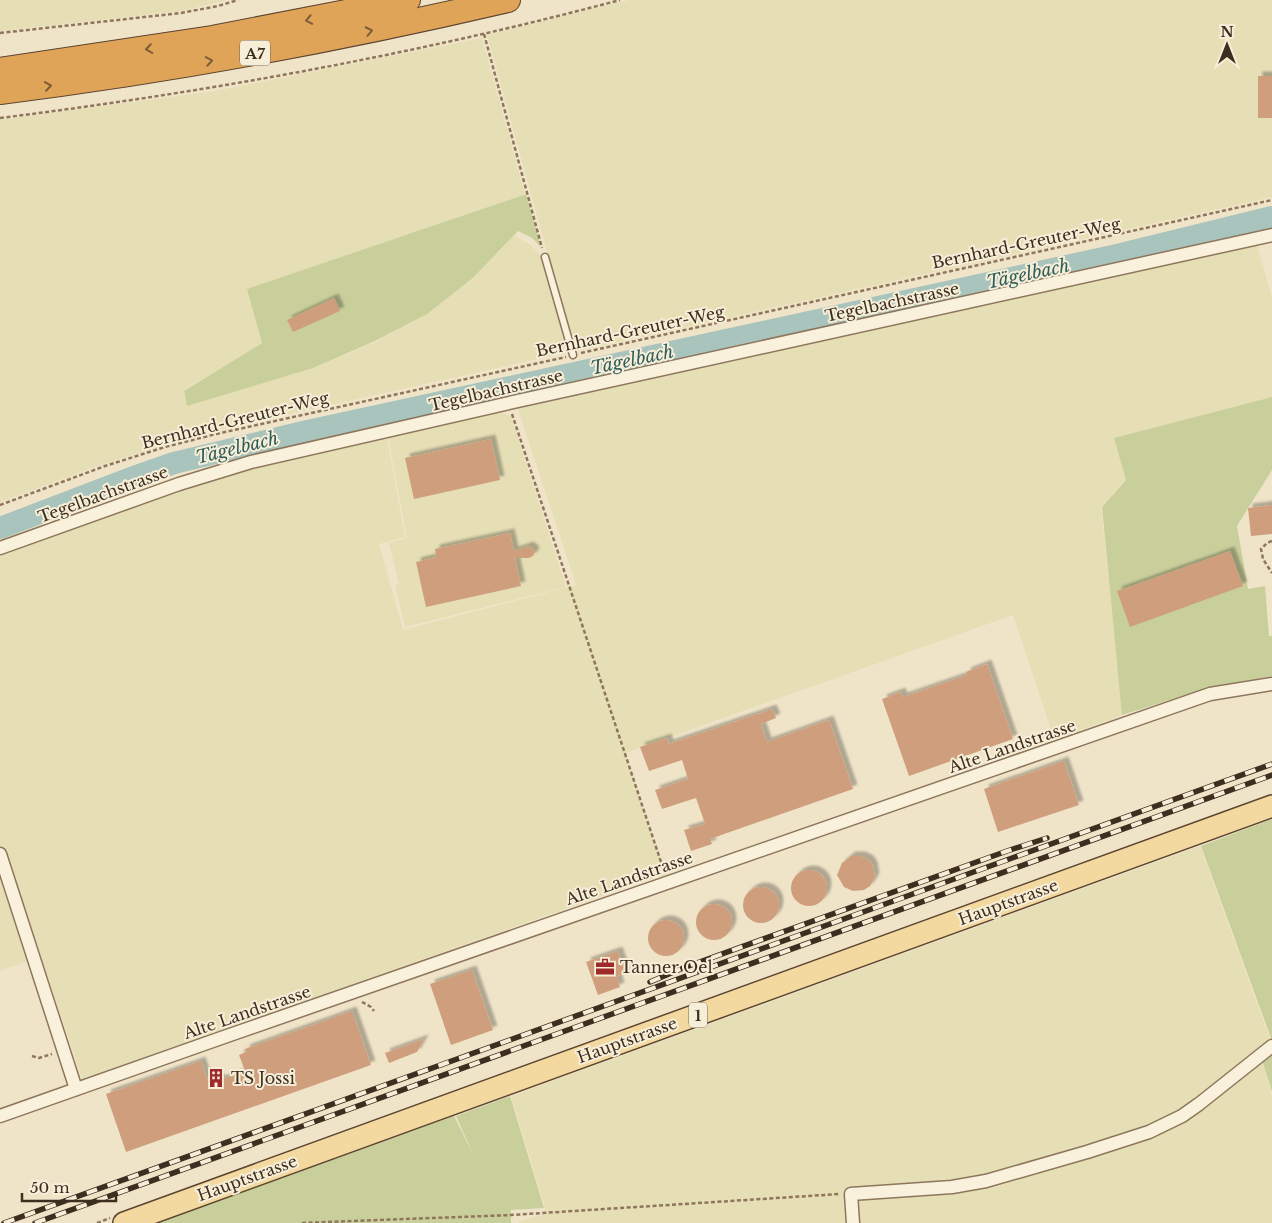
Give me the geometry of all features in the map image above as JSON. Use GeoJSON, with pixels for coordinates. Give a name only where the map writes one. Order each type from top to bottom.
{"type":"FeatureCollection","features":[{"type":"Feature","properties":{"kind":"highway","name":"A7"},"geometry":{"type":"LineString","coordinates":[[0,70],[222,36],[408,0]]}},
{"type":"Feature","properties":{"kind":"highway","name":"A7"},"geometry":{"type":"LineString","coordinates":[[0,92],[150,72],[267,51],[398,25],[508,0]]}},
{"type":"Feature","properties":{"kind":"main road","name":"Hauptstrasse"},"geometry":{"type":"LineString","coordinates":[[124,1223],[1272,806]]}},
{"type":"Feature","properties":{"kind":"street","name":"Tegelbachstrasse"},"geometry":{"type":"LineString","coordinates":[[0,548],[179,484],[228,469],[509,403],[1272,234]]}},
{"type":"Feature","properties":{"kind":"street","name":"Alte Landstrasse"},"geometry":{"type":"LineString","coordinates":[[0,1116],[1210,694],[1272,684]]}},
{"type":"Feature","properties":{"kind":"street"},"geometry":{"type":"LineString","coordinates":[[0,854],[76,1089]]}},
{"type":"Feature","properties":{"kind":"street"},"geometry":{"type":"LineString","coordinates":[[853,1223],[851,1194],[952,1187],[986,1181],[1149,1132],[1182,1116],[1272,1046]]}},
{"type":"Feature","properties":{"kind":"lane"},"geometry":{"type":"LineString","coordinates":[[545,257],[573,355]]}},
{"type":"Feature","properties":{"kind":"path"},"geometry":{"type":"LineString","coordinates":[[0,33],[181,13],[238,0]]}},
{"type":"Feature","properties":{"kind":"path"},"geometry":{"type":"LineString","coordinates":[[0,118],[87,108],[213,88],[376,58],[484,34],[620,0]]}},
{"type":"Feature","properties":{"kind":"path"},"geometry":{"type":"LineString","coordinates":[[484,34],[545,257]]}},
{"type":"Feature","properties":{"kind":"path","name":"Bernhard-Greuter-Weg"},"geometry":{"type":"LineString","coordinates":[[0,506],[105,466],[165,447],[216,434],[1272,200]]}},
{"type":"Feature","properties":{"kind":"path"},"geometry":{"type":"LineString","coordinates":[[509,403],[668,882]]}},
{"type":"Feature","properties":{"kind":"path"},"geometry":{"type":"LineString","coordinates":[[1272,541],[1267,543],[1261,550],[1263,559],[1272,573]]}},
{"type":"Feature","properties":{"kind":"path"},"geometry":{"type":"LineString","coordinates":[[32,1056],[39,1058],[64,1050]]}},
{"type":"Feature","properties":{"kind":"path"},"geometry":{"type":"LineString","coordinates":[[302,1223],[511,1215],[851,1194]]}},
{"type":"Feature","properties":{"kind":"shaded area"},"geometry":{"type":"Polygon","coordinates":[[[0,0],[227,0],[182,11],[0,31],[0,0]]]}},
{"type":"Feature","properties":{"kind":"shaded area"},"geometry":{"type":"Polygon","coordinates":[[[629,0],[1272,0],[1272,197],[583,350],[573,345],[487,35],[629,0]]]}},
{"type":"Feature","properties":{"kind":"shaded area"},"geometry":{"type":"Polygon","coordinates":[[[482,38],[525,194],[247,289],[262,343],[183,391],[187,405],[313,368],[376,342],[426,314],[473,279],[514,235],[532,246],[542,258],[568,345],[565,353],[212,431],[106,463],[0,502],[0,120],[215,91],[482,38]]]}},
{"type":"Feature","properties":{"kind":"shaded area"},"geometry":{"type":"Polygon","coordinates":[[[1257,245],[1272,298],[1272,397],[1114,438],[1126,479],[1101,507],[1123,715],[1054,739],[1013,615],[625,753],[668,882],[659,876],[82,1079],[41,956],[0,971],[0,548],[179,484],[386,432],[405,537],[379,544],[403,630],[576,585],[518,409],[1257,245]]]}},
{"type":"Feature","properties":{"kind":"shaded area"},"geometry":{"type":"Polygon","coordinates":[[[496,412],[511,416],[566,587],[405,627],[395,585],[399,584],[389,543],[407,538],[388,436],[496,412]]]}},
{"type":"Feature","properties":{"kind":"shaded area"},"geometry":{"type":"Polygon","coordinates":[[[1200,846],[1271,1042],[1260,1055],[1272,1095],[1272,1223],[519,1223],[519,1221],[547,1214],[511,1096],[1200,846]]]}},
{"type":"Feature","properties":{"kind":"green space"},"geometry":{"type":"Polygon","coordinates":[[[526,194],[541,247],[532,238],[518,231],[473,278],[427,314],[375,341],[313,368],[187,406],[184,391],[262,343],[247,289],[526,194]]]}},
{"type":"Feature","properties":{"kind":"green space"},"geometry":{"type":"Polygon","coordinates":[[[1272,397],[1272,470],[1237,526],[1248,589],[1265,586],[1269,636],[1272,636],[1272,676],[1211,687],[1122,715],[1102,507],[1126,480],[1114,438],[1272,397]]]}},
{"type":"Feature","properties":{"kind":"green space"},"geometry":{"type":"Polygon","coordinates":[[[1272,819],[1272,1041],[1201,846],[1272,819]]]}},
{"type":"Feature","properties":{"kind":"green space"},"geometry":{"type":"Polygon","coordinates":[[[1272,1047],[1272,1092],[1261,1057],[1272,1047]]]}},
{"type":"Feature","properties":{"kind":"green space"},"geometry":{"type":"Polygon","coordinates":[[[510,1096],[544,1208],[511,1210],[511,1223],[156,1223],[454,1116],[474,1156],[456,1116],[510,1096]]]}},
{"type":"Feature","properties":{"kind":"building"},"geometry":{"type":"Polygon","coordinates":[[[1258,76],[1272,76],[1272,118],[1258,118],[1258,76]]]}},
{"type":"Feature","properties":{"kind":"building"},"geometry":{"type":"Polygon","coordinates":[[[334,298],[340,311],[293,332],[287,320],[334,298]]]}},
{"type":"Feature","properties":{"kind":"building"},"geometry":{"type":"Polygon","coordinates":[[[491,439],[500,480],[414,499],[405,458],[491,439]]]}},
{"type":"Feature","properties":{"kind":"building"},"geometry":{"type":"Polygon","coordinates":[[[1272,505],[1272,534],[1251,536],[1248,508],[1272,505]]]}},
{"type":"Feature","properties":{"kind":"building"},"geometry":{"type":"Polygon","coordinates":[[[510,533],[514,551],[529,546],[535,551],[533,556],[529,558],[515,558],[521,586],[426,607],[416,562],[436,557],[435,549],[510,533]]]}},
{"type":"Feature","properties":{"kind":"building"},"geometry":{"type":"Polygon","coordinates":[[[1230,551],[1243,586],[1130,627],[1117,591],[1230,551]]]}},
{"type":"Feature","properties":{"kind":"building"},"geometry":{"type":"Polygon","coordinates":[[[987,664],[1013,739],[909,776],[882,699],[901,692],[903,697],[967,675],[966,672],[987,664]]]}},
{"type":"Feature","properties":{"kind":"building"},"geometry":{"type":"Polygon","coordinates":[[[772,709],[776,718],[761,724],[767,742],[829,720],[853,789],[710,839],[712,844],[691,851],[684,830],[705,824],[696,798],[662,809],[655,790],[688,779],[682,760],[649,771],[640,747],[667,738],[669,744],[772,709]]]}},
{"type":"Feature","properties":{"kind":"building"},"geometry":{"type":"Polygon","coordinates":[[[1064,761],[1079,805],[998,832],[984,789],[1064,761]]]}},
{"type":"Feature","properties":{"kind":"building"},"geometry":{"type":"Polygon","coordinates":[[[851,856],[861,856],[869,860],[873,866],[875,877],[870,886],[864,890],[853,891],[844,887],[837,875],[842,863],[851,856]]]}},
{"type":"Feature","properties":{"kind":"building"},"geometry":{"type":"Polygon","coordinates":[[[809,870],[822,875],[827,888],[822,901],[809,906],[796,901],[791,888],[796,875],[809,870]]]}},
{"type":"Feature","properties":{"kind":"building"},"geometry":{"type":"Polygon","coordinates":[[[761,887],[774,892],[779,905],[774,918],[761,923],[748,918],[743,905],[748,892],[761,887]]]}},
{"type":"Feature","properties":{"kind":"building"},"geometry":{"type":"Polygon","coordinates":[[[714,904],[727,909],[732,922],[727,935],[714,940],[701,935],[696,922],[701,909],[714,904]]]}},
{"type":"Feature","properties":{"kind":"building"},"geometry":{"type":"Polygon","coordinates":[[[666,920],[679,925],[684,938],[679,951],[666,956],[653,951],[648,938],[653,925],[666,920]]]}},
{"type":"Feature","properties":{"kind":"building"},"geometry":{"type":"Polygon","coordinates":[[[618,951],[626,973],[617,976],[620,987],[598,995],[586,962],[618,951]]]}},
{"type":"Feature","properties":{"kind":"building"},"geometry":{"type":"Polygon","coordinates":[[[472,970],[493,1030],[451,1045],[430,984],[472,970]]]}},
{"type":"Feature","properties":{"kind":"building"},"geometry":{"type":"Polygon","coordinates":[[[352,1011],[371,1065],[126,1152],[106,1094],[201,1061],[207,1079],[218,1075],[220,1080],[245,1071],[239,1055],[246,1052],[245,1049],[352,1011]]]}},
{"type":"Feature","properties":{"kind":"building"},"geometry":{"type":"Polygon","coordinates":[[[424,1039],[417,1052],[389,1063],[385,1053],[424,1039]]]}},
{"type":"Feature","properties":{"kind":"waterway","name":"Tägelbach"},"geometry":{"type":"LineString","coordinates":[[0,528],[174,463],[303,432],[1117,255],[1272,217]]}},
{"type":"Feature","properties":{"kind":"railway"},"geometry":{"type":"LineString","coordinates":[[4,1223],[1272,764]]}},
{"type":"Feature","properties":{"kind":"railway"},"geometry":{"type":"LineString","coordinates":[[35,1223],[1272,775]]}},
{"type":"Feature","properties":{"kind":"railway"},"geometry":{"type":"LineString","coordinates":[[650,982],[683,968],[1047,838]]}},
{"type":"Feature","properties":{"kind":"place","name":"Tanner Oel"},"geometry":{"type":"Point","coordinates":[605,967]}},
{"type":"Feature","properties":{"kind":"place","name":"TS Jossi"},"geometry":{"type":"Point","coordinates":[216,1078]}}]}
